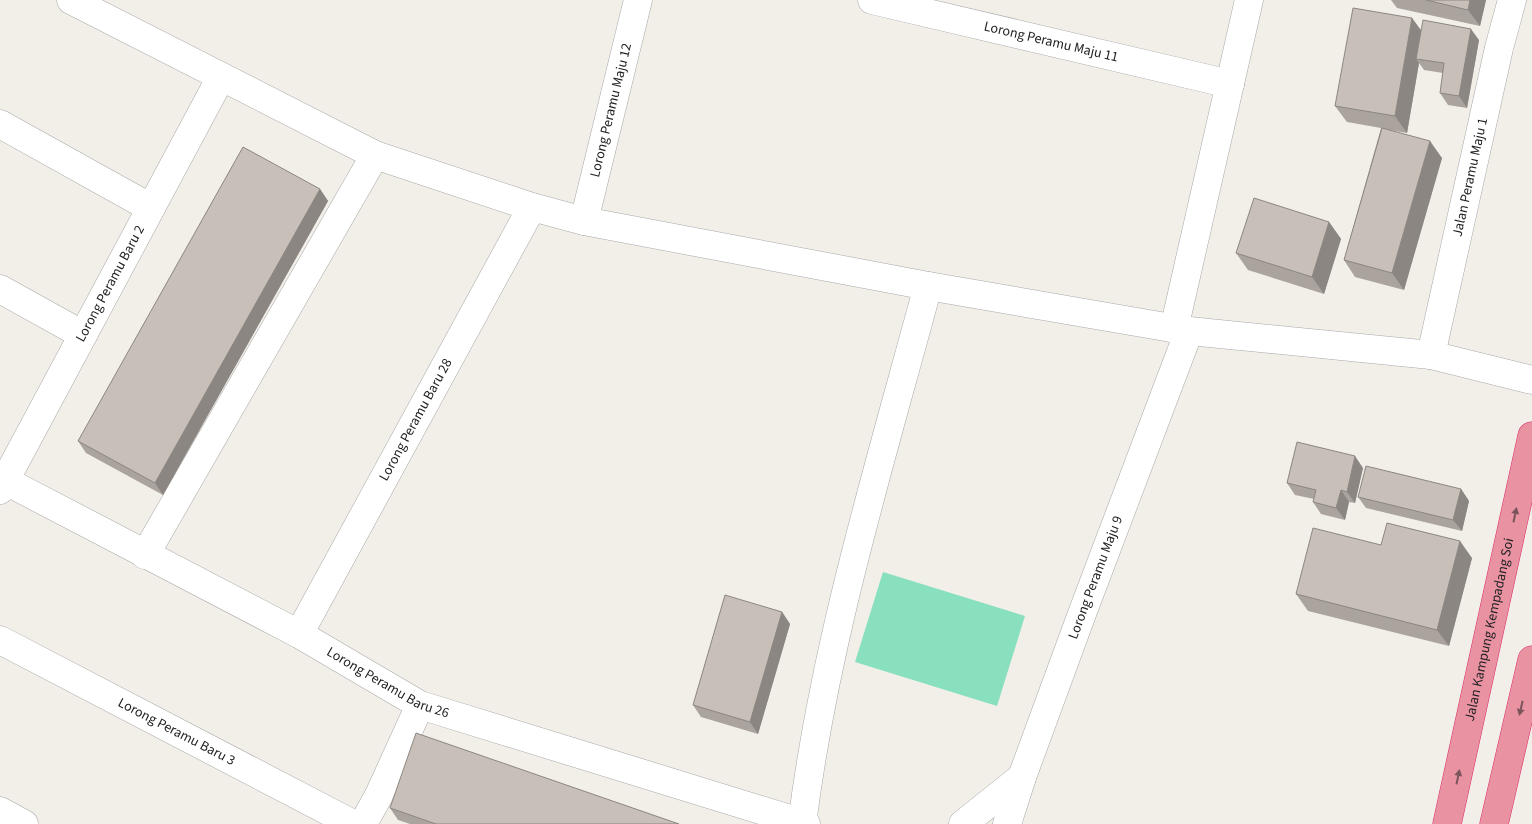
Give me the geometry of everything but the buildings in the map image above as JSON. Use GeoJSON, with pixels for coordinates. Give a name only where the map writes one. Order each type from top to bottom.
{"type":"FeatureCollection","features":[{"type":"Feature","properties":{"kind":"highway","name":"Jalan Kampung Kempadang Soi"},"geometry":{"type":"LineString","coordinates":[[1447,824],[1532,436]]}},
{"type":"Feature","properties":{"kind":"highway"},"geometry":{"type":"LineString","coordinates":[[1494,824],[1532,660]]}},
{"type":"Feature","properties":{"kind":"street"},"geometry":{"type":"LineString","coordinates":[[71,0],[375,155],[584,221],[928,286],[1181,330],[1431,355],[1532,380]]}},
{"type":"Feature","properties":{"kind":"street","name":"Lorong Peramu Maju 12"},"geometry":{"type":"LineString","coordinates":[[584,221],[638,0]]}},
{"type":"Feature","properties":{"kind":"street","name":"Lorong Peramu Maju 11"},"geometry":{"type":"LineString","coordinates":[[872,0],[1230,84]]}},
{"type":"Feature","properties":{"kind":"street","name":"Lorong Peramu Maju 9"},"geometry":{"type":"LineString","coordinates":[[1007,824],[1022,776],[1181,330],[1230,84],[1249,0]]}},
{"type":"Feature","properties":{"kind":"street","name":"Jalan Peramu Maju 1"},"geometry":{"type":"LineString","coordinates":[[1431,355],[1499,48],[1512,0]]}},
{"type":"Feature","properties":{"kind":"street","name":"Lorong Peramu Baru 2"},"geometry":{"type":"LineString","coordinates":[[2,483],[222,77]]}},
{"type":"Feature","properties":{"kind":"street"},"geometry":{"type":"LineString","coordinates":[[0,124],[151,208]]}},
{"type":"Feature","properties":{"kind":"street"},"geometry":{"type":"LineString","coordinates":[[145,555],[375,155]]}},
{"type":"Feature","properties":{"kind":"street","name":"Lorong Peramu Baru 28"},"geometry":{"type":"LineString","coordinates":[[299,634],[532,206]]}},
{"type":"Feature","properties":{"kind":"street"},"geometry":{"type":"LineString","coordinates":[[803,824],[825,685],[848,585],[928,286]]}},
{"type":"Feature","properties":{"kind":"street"},"geometry":{"type":"LineString","coordinates":[[0,289],[83,335]]}},
{"type":"Feature","properties":{"kind":"street","name":"Lorong Peramu Baru 26"},"geometry":{"type":"LineString","coordinates":[[2,483],[299,634],[420,705],[803,824]]}},
{"type":"Feature","properties":{"kind":"street","name":"Lorong Peramu Baru 3"},"geometry":{"type":"LineString","coordinates":[[0,640],[353,824]]}},
{"type":"Feature","properties":{"kind":"street"},"geometry":{"type":"LineString","coordinates":[[363,824],[420,705]]}},
{"type":"Feature","properties":{"kind":"street"},"geometry":{"type":"LineString","coordinates":[[964,824],[1022,776]]}},
{"type":"Feature","properties":{"kind":"street"},"geometry":{"type":"LineString","coordinates":[[0,811],[24,824]]}},
{"type":"Feature","properties":{"kind":"green space"},"geometry":{"type":"Polygon","coordinates":[[[883,572],[1025,616],[997,706],[855,662],[883,572]]]}}]}
